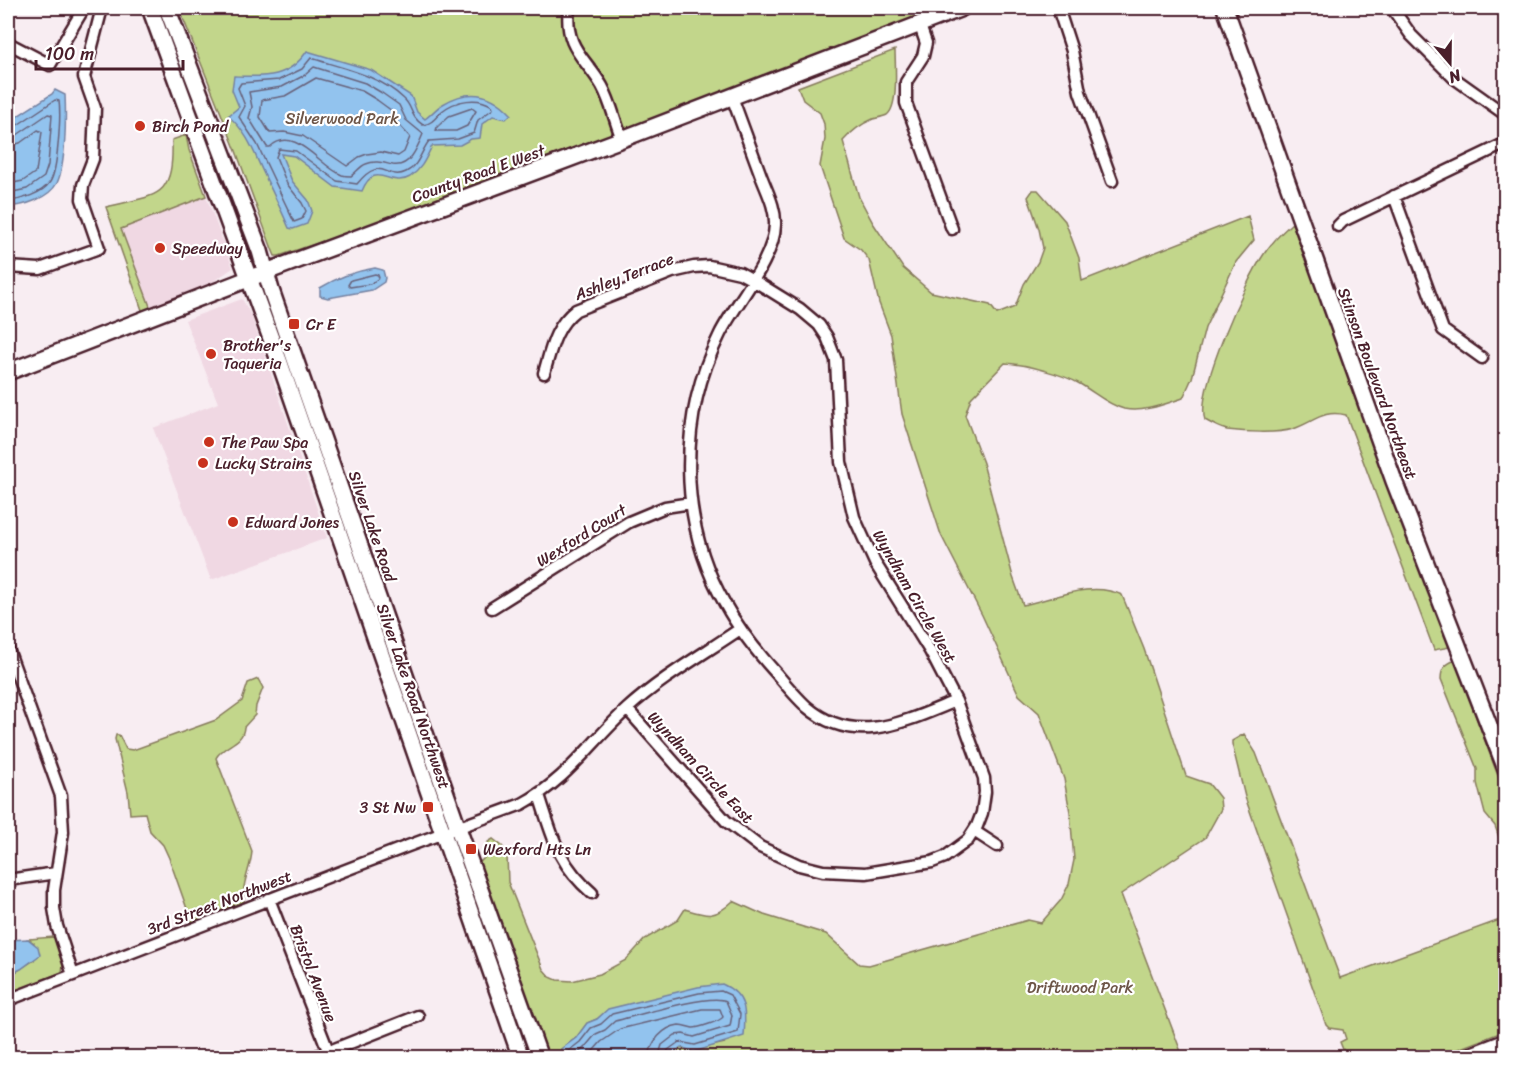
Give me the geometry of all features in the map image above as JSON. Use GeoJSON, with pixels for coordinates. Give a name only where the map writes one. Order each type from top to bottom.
{"type":"FeatureCollection","features":[{"type":"Feature","properties":{"kind":"main road","name":"Silver Lake Road Northwest"},"geometry":{"type":"LineString","coordinates":[[150,8],[250,278],[521,1058]]}},
{"type":"Feature","properties":{"kind":"main road","name":"Silver Lake Road"},"geometry":{"type":"LineString","coordinates":[[167,8],[225,157],[266,272],[540,1058]]}},
{"type":"Feature","properties":{"kind":"main road","name":"County Road E West"},"geometry":{"type":"LineString","coordinates":[[8,372],[962,8]]}},
{"type":"Feature","properties":{"kind":"main road","name":"Stinson Boulevard Northeast"},"geometry":{"type":"LineString","coordinates":[[1225,8],[1394,480],[1506,769]]}},
{"type":"Feature","properties":{"kind":"main road"},"geometry":{"type":"LineString","coordinates":[[1464,1058],[1506,1042]]}},
{"type":"Feature","properties":{"kind":"street"},"geometry":{"type":"LineString","coordinates":[[8,43],[50,65],[84,8]]}},
{"type":"Feature","properties":{"kind":"street"},"geometry":{"type":"LineString","coordinates":[[8,267],[40,269],[99,248],[82,199],[83,185],[93,159],[95,108],[84,77],[102,8]]}},
{"type":"Feature","properties":{"kind":"street"},"geometry":{"type":"LineString","coordinates":[[569,8],[571,39],[582,61],[602,86],[622,139]]}},
{"type":"Feature","properties":{"kind":"street"},"geometry":{"type":"LineString","coordinates":[[1058,8],[1072,51],[1082,98],[1113,181]]}},
{"type":"Feature","properties":{"kind":"street"},"geometry":{"type":"LineString","coordinates":[[1392,8],[1411,35],[1454,78],[1506,115]]}},
{"type":"Feature","properties":{"kind":"street"},"geometry":{"type":"LineString","coordinates":[[919,23],[926,44],[923,56],[906,82],[906,103],[952,229]]}},
{"type":"Feature","properties":{"kind":"street"},"geometry":{"type":"LineString","coordinates":[[732,97],[776,224],[771,248],[720,334],[700,384],[695,405],[690,446],[691,503],[711,577],[740,629],[755,650],[808,708],[836,724],[879,729],[903,723],[956,701]]}},
{"type":"Feature","properties":{"kind":"street"},"geometry":{"type":"LineString","coordinates":[[1338,226],[1343,221],[1506,143]]}},
{"type":"Feature","properties":{"kind":"street"},"geometry":{"type":"LineString","coordinates":[[1394,196],[1443,330],[1482,358]]}},
{"type":"Feature","properties":{"kind":"street","name":"Ashley Terrace"},"geometry":{"type":"LineString","coordinates":[[544,373],[561,325],[567,317],[585,305],[672,272],[694,267],[723,268],[753,280]]}},
{"type":"Feature","properties":{"kind":"street","name":"Wyndham Circle West"},"geometry":{"type":"LineString","coordinates":[[753,280],[811,318],[827,337],[836,360],[842,462],[847,493],[855,517],[875,563],[930,651],[956,701],[984,778],[985,802],[974,831],[957,849],[945,857],[927,862]]}},
{"type":"Feature","properties":{"kind":"street","name":"Wexford Court"},"geometry":{"type":"LineString","coordinates":[[492,608],[629,522],[665,507],[691,503]]}},
{"type":"Feature","properties":{"kind":"street","name":"3rd Street Northwest"},"geometry":{"type":"LineString","coordinates":[[8,1000],[522,804],[558,781],[627,709],[660,683],[740,629]]}},
{"type":"Feature","properties":{"kind":"street"},"geometry":{"type":"LineString","coordinates":[[9,655],[61,796],[63,832],[56,873],[54,908],[57,926],[73,975]]}},
{"type":"Feature","properties":{"kind":"street","name":"Wyndham Circle East"},"geometry":{"type":"LineString","coordinates":[[627,709],[726,821],[751,841],[778,857],[799,865],[844,873],[876,872],[927,862]]}},
{"type":"Feature","properties":{"kind":"street"},"geometry":{"type":"LineString","coordinates":[[539,795],[564,864],[572,875],[592,893]]}},
{"type":"Feature","properties":{"kind":"street"},"geometry":{"type":"LineString","coordinates":[[974,831],[997,846]]}},
{"type":"Feature","properties":{"kind":"street"},"geometry":{"type":"LineString","coordinates":[[8,880],[56,873]]}},
{"type":"Feature","properties":{"kind":"street","name":"Bristol Avenue"},"geometry":{"type":"LineString","coordinates":[[269,899],[330,1054]]}},
{"type":"Feature","properties":{"kind":"street"},"geometry":{"type":"LineString","coordinates":[[312,1058],[330,1054],[418,1016]]}},
{"type":"Feature","properties":{"kind":"shaded area"},"geometry":{"type":"Polygon","coordinates":[[[206,196],[233,268],[211,283],[151,309],[121,228],[206,196]]]}},
{"type":"Feature","properties":{"kind":"shaded area"},"geometry":{"type":"Polygon","coordinates":[[[242,299],[251,315],[327,538],[211,580],[153,428],[218,403],[185,320],[242,299]]]}},
{"type":"Feature","properties":{"kind":"green space","name":"Silverwood Park"},"geometry":{"type":"Polygon","coordinates":[[[179,8],[946,8],[374,224],[275,256],[179,8]]]}},
{"type":"Feature","properties":{"kind":"green space","name":"Driftwood Park"},"geometry":{"type":"Polygon","coordinates":[[[895,50],[895,94],[891,110],[887,115],[860,126],[843,141],[859,197],[873,223],[903,268],[931,292],[990,305],[997,314],[1015,307],[1043,248],[1028,197],[1033,190],[1038,190],[1065,221],[1079,258],[1082,281],[1248,216],[1254,240],[1236,262],[1205,328],[1192,378],[1183,398],[1146,409],[1124,409],[1112,405],[1080,384],[1054,373],[1005,363],[971,398],[965,415],[983,463],[1013,577],[1023,605],[1085,590],[1098,589],[1122,595],[1144,649],[1186,776],[1209,784],[1220,798],[1221,809],[1205,838],[1121,894],[1183,1057],[670,1057],[681,1047],[694,1052],[725,1043],[609,1009],[597,1019],[587,1023],[576,1038],[561,1049],[559,1057],[547,1057],[479,863],[484,858],[488,842],[493,839],[502,846],[507,855],[508,882],[543,969],[550,977],[557,980],[572,981],[600,974],[626,960],[645,939],[678,920],[685,909],[705,914],[716,913],[733,901],[764,915],[826,934],[859,964],[869,965],[1028,920],[1041,923],[1061,900],[1069,884],[1074,860],[1070,812],[1064,779],[1039,713],[1019,695],[941,535],[902,414],[891,335],[879,303],[869,260],[861,250],[844,238],[820,166],[825,139],[824,124],[820,113],[803,100],[798,87],[895,50]]]}},
{"type":"Feature","properties":{"kind":"green space"},"geometry":{"type":"Polygon","coordinates":[[[186,135],[189,150],[206,196],[121,229],[151,309],[143,313],[106,207],[138,200],[158,192],[165,185],[170,174],[172,140],[186,135]]]}},
{"type":"Feature","properties":{"kind":"green space"},"geometry":{"type":"Polygon","coordinates":[[[1292,223],[1450,647],[1434,650],[1346,415],[1325,415],[1293,429],[1270,432],[1227,430],[1205,420],[1204,406],[1207,386],[1235,311],[1264,254],[1292,223]]]}},
{"type":"Feature","properties":{"kind":"green space"},"geometry":{"type":"Polygon","coordinates":[[[1455,660],[1505,795],[1505,854],[1495,826],[1485,814],[1477,783],[1477,769],[1441,679],[1445,667],[1455,660]]]}},
{"type":"Feature","properties":{"kind":"green space"},"geometry":{"type":"Polygon","coordinates":[[[258,679],[263,688],[255,715],[244,727],[237,741],[219,753],[216,758],[252,851],[243,895],[244,902],[192,923],[169,858],[163,845],[150,831],[145,813],[130,814],[128,792],[115,739],[116,735],[119,735],[126,749],[133,750],[216,720],[242,701],[248,683],[258,679]]]}},
{"type":"Feature","properties":{"kind":"green space"},"geometry":{"type":"Polygon","coordinates":[[[1244,734],[1256,753],[1340,978],[1505,918],[1505,1031],[1437,1057],[1346,1057],[1340,1042],[1346,1039],[1343,1030],[1329,1028],[1326,1025],[1245,797],[1232,744],[1232,741],[1244,734]]]}},
{"type":"Feature","properties":{"kind":"green space"},"geometry":{"type":"Polygon","coordinates":[[[54,937],[63,964],[62,972],[8,994],[8,975],[34,960],[34,943],[28,939],[54,937]]]}},
{"type":"Feature","properties":{"kind":"water"},"geometry":{"type":"Polygon","coordinates":[[[307,51],[371,70],[411,96],[417,112],[425,119],[443,104],[471,94],[496,101],[511,114],[506,119],[493,116],[482,124],[480,138],[471,139],[460,145],[432,146],[421,167],[410,177],[396,180],[372,177],[362,191],[335,187],[294,156],[281,154],[292,181],[308,200],[312,211],[307,224],[293,229],[289,228],[249,142],[228,116],[239,107],[232,90],[234,76],[266,76],[284,71],[292,67],[307,51]]]}},
{"type":"Feature","properties":{"kind":"water"},"geometry":{"type":"Polygon","coordinates":[[[55,90],[65,95],[64,153],[57,183],[42,197],[21,205],[8,206],[8,125],[55,90]]]}},
{"type":"Feature","properties":{"kind":"water"},"geometry":{"type":"Polygon","coordinates":[[[375,268],[383,270],[385,278],[384,282],[372,290],[328,298],[320,296],[320,288],[333,281],[375,268]]]}},
{"type":"Feature","properties":{"kind":"water"},"geometry":{"type":"Polygon","coordinates":[[[28,939],[38,947],[40,955],[21,969],[8,975],[8,940],[28,939]]]}},
{"type":"Feature","properties":{"kind":"water"},"geometry":{"type":"Polygon","coordinates":[[[722,984],[736,993],[743,1005],[744,1036],[694,1052],[681,1047],[670,1057],[559,1057],[561,1049],[576,1038],[587,1023],[597,1019],[608,1009],[698,987],[722,984]]]}},
{"type":"Feature","properties":{"kind":"waterway"},"geometry":{"type":"LineString","coordinates":[[673,1053],[674,1058]]}},
{"type":"Feature","properties":{"kind":"place","name":"Birch Pond"},"geometry":{"type":"Point","coordinates":[140,126]}},
{"type":"Feature","properties":{"kind":"place","name":"Speedway"},"geometry":{"type":"Point","coordinates":[160,248]}},
{"type":"Feature","properties":{"kind":"place","name":"Cr E"},"geometry":{"type":"Point","coordinates":[294,324]}},
{"type":"Feature","properties":{"kind":"place","name":"Brother's Taqueria"},"geometry":{"type":"Point","coordinates":[211,354]}},
{"type":"Feature","properties":{"kind":"place","name":"The Paw Spa"},"geometry":{"type":"Point","coordinates":[209,442]}},
{"type":"Feature","properties":{"kind":"place","name":"Lucky Strains"},"geometry":{"type":"Point","coordinates":[203,463]}},
{"type":"Feature","properties":{"kind":"place","name":"Edward Jones"},"geometry":{"type":"Point","coordinates":[233,522]}},
{"type":"Feature","properties":{"kind":"place","name":"3 St Nw"},"geometry":{"type":"Point","coordinates":[428,807]}},
{"type":"Feature","properties":{"kind":"place","name":"Wexford Hts Ln"},"geometry":{"type":"Point","coordinates":[471,849]}}]}
